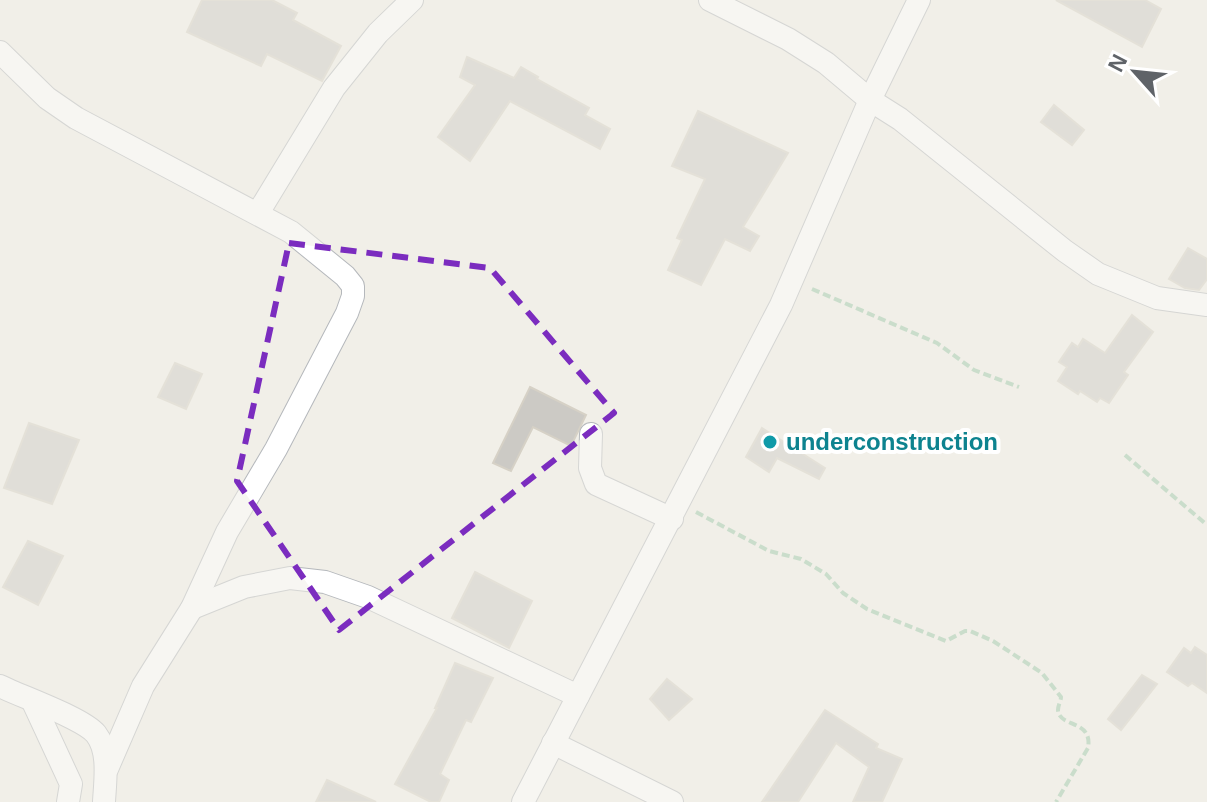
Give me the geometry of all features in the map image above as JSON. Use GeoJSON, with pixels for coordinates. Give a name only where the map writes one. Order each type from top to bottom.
{"type":"FeatureCollection","features":[{"type":"Feature","properties":{"kind":"street"},"geometry":{"type":"LineString","coordinates":[[258,213],[334,88],[378,33],[412,0]]}},
{"type":"Feature","properties":{"kind":"street"},"geometry":{"type":"LineString","coordinates":[[710,0],[788,39],[826,63],[1098,274],[1157,298],[1207,305]]}},
{"type":"Feature","properties":{"kind":"street"},"geometry":{"type":"LineString","coordinates":[[523,802],[676,511],[791,281],[870,100],[919,0]]}},
{"type":"Feature","properties":{"kind":"street"},"geometry":{"type":"LineString","coordinates":[[0,52],[47,98],[76,118],[291,232],[353,286],[347,313],[276,449],[227,532],[192,608],[143,686],[107,769],[104,802]]}},
{"type":"Feature","properties":{"kind":"street"},"geometry":{"type":"LineString","coordinates":[[591,434],[590,468],[596,484],[676,511]]}},
{"type":"Feature","properties":{"kind":"street"},"geometry":{"type":"LineString","coordinates":[[192,608],[244,587],[290,578],[325,582],[368,597],[578,696]]}},
{"type":"Feature","properties":{"kind":"street"},"geometry":{"type":"LineString","coordinates":[[0,686],[86,725],[98,736],[107,769]]}},
{"type":"Feature","properties":{"kind":"street"},"geometry":{"type":"LineString","coordinates":[[33,702],[71,784],[68,802]]}},
{"type":"Feature","properties":{"kind":"street"},"geometry":{"type":"LineString","coordinates":[[553,743],[672,802]]}},
{"type":"Feature","properties":{"kind":"path"},"geometry":{"type":"LineString","coordinates":[[791,281],[937,343],[974,370],[1019,387]]}},
{"type":"Feature","properties":{"kind":"path"},"geometry":{"type":"LineString","coordinates":[[1125,455],[1207,525]]}},
{"type":"Feature","properties":{"kind":"path"},"geometry":{"type":"LineString","coordinates":[[676,511],[769,551],[801,559],[826,574],[843,593],[867,609],[946,641],[970,631],[993,641],[1042,673],[1061,697],[1058,710],[1061,716],[1087,732],[1089,739],[1088,748],[1056,802]]}},
{"type":"Feature","properties":{"kind":"highlighted area"},"geometry":{"type":"Polygon","coordinates":[[[289,243],[490,268],[614,413],[339,630],[237,481],[289,243]]]}},
{"type":"Feature","properties":{"kind":"building"},"geometry":{"type":"Polygon","coordinates":[[[202,0],[272,0],[297,13],[293,20],[341,46],[322,81],[267,54],[261,66],[187,32],[202,0]]]}},
{"type":"Feature","properties":{"kind":"building"},"geometry":{"type":"Polygon","coordinates":[[[1056,0],[1145,0],[1161,9],[1142,47],[1056,0]]]}},
{"type":"Feature","properties":{"kind":"building"},"geometry":{"type":"Polygon","coordinates":[[[467,57],[514,78],[521,67],[589,108],[585,115],[610,129],[600,149],[510,101],[470,161],[438,137],[475,85],[460,77],[467,57]]]}},
{"type":"Feature","properties":{"kind":"building"},"geometry":{"type":"Polygon","coordinates":[[[1054,105],[1084,130],[1072,145],[1041,122],[1054,105]]]}},
{"type":"Feature","properties":{"kind":"building"},"geometry":{"type":"Polygon","coordinates":[[[698,111],[788,153],[743,227],[759,236],[750,251],[725,239],[701,285],[668,270],[682,240],[677,238],[705,179],[672,166],[698,111]]]}},
{"type":"Feature","properties":{"kind":"building"},"geometry":{"type":"Polygon","coordinates":[[[1188,248],[1207,259],[1207,279],[1199,290],[1185,288],[1169,279],[1188,248]]]}},
{"type":"Feature","properties":{"kind":"building"},"geometry":{"type":"Polygon","coordinates":[[[1132,315],[1153,332],[1124,372],[1128,375],[1109,403],[1100,398],[1097,402],[1080,391],[1078,394],[1058,381],[1067,367],[1059,362],[1072,343],[1078,347],[1083,339],[1105,353],[1132,315]]]}},
{"type":"Feature","properties":{"kind":"building"},"geometry":{"type":"Polygon","coordinates":[[[175,363],[202,374],[186,409],[158,397],[175,363]]]}},
{"type":"Feature","properties":{"kind":"building"},"geometry":{"type":"Polygon","coordinates":[[[530,387],[586,415],[571,446],[533,427],[511,471],[493,463],[530,387]]]}},
{"type":"Feature","properties":{"kind":"building"},"geometry":{"type":"Polygon","coordinates":[[[29,423],[79,440],[52,504],[4,488],[29,423]]]}},
{"type":"Feature","properties":{"kind":"building","name":"underconstruction"},"geometry":{"type":"Polygon","coordinates":[[[762,428],[825,468],[819,479],[777,458],[769,472],[746,457],[762,428]]]}},
{"type":"Feature","properties":{"kind":"building"},"geometry":{"type":"Polygon","coordinates":[[[28,541],[63,556],[38,605],[3,587],[28,541]]]}},
{"type":"Feature","properties":{"kind":"building"},"geometry":{"type":"Polygon","coordinates":[[[475,572],[532,601],[509,648],[452,618],[475,572]]]}},
{"type":"Feature","properties":{"kind":"building"},"geometry":{"type":"Polygon","coordinates":[[[1195,647],[1207,655],[1207,693],[1192,683],[1188,686],[1167,672],[1184,648],[1191,653],[1195,647]]]}},
{"type":"Feature","properties":{"kind":"building"},"geometry":{"type":"Polygon","coordinates":[[[455,663],[493,678],[471,722],[466,720],[440,774],[449,780],[439,802],[431,802],[395,784],[437,708],[455,663]]]}},
{"type":"Feature","properties":{"kind":"building"},"geometry":{"type":"Polygon","coordinates":[[[1142,675],[1157,684],[1121,730],[1108,719],[1142,675]]]}},
{"type":"Feature","properties":{"kind":"building"},"geometry":{"type":"Polygon","coordinates":[[[667,679],[692,699],[669,720],[650,699],[667,679]]]}},
{"type":"Feature","properties":{"kind":"building"},"geometry":{"type":"Polygon","coordinates":[[[825,710],[878,744],[876,748],[902,759],[882,802],[853,802],[869,767],[836,743],[798,802],[762,802],[825,710]]]}},
{"type":"Feature","properties":{"kind":"building"},"geometry":{"type":"Polygon","coordinates":[[[327,780],[376,802],[316,802],[327,780]]]}},
{"type":"Feature","properties":{"kind":"place","name":"underconstruction"},"geometry":{"type":"Point","coordinates":[770,442]}}]}
